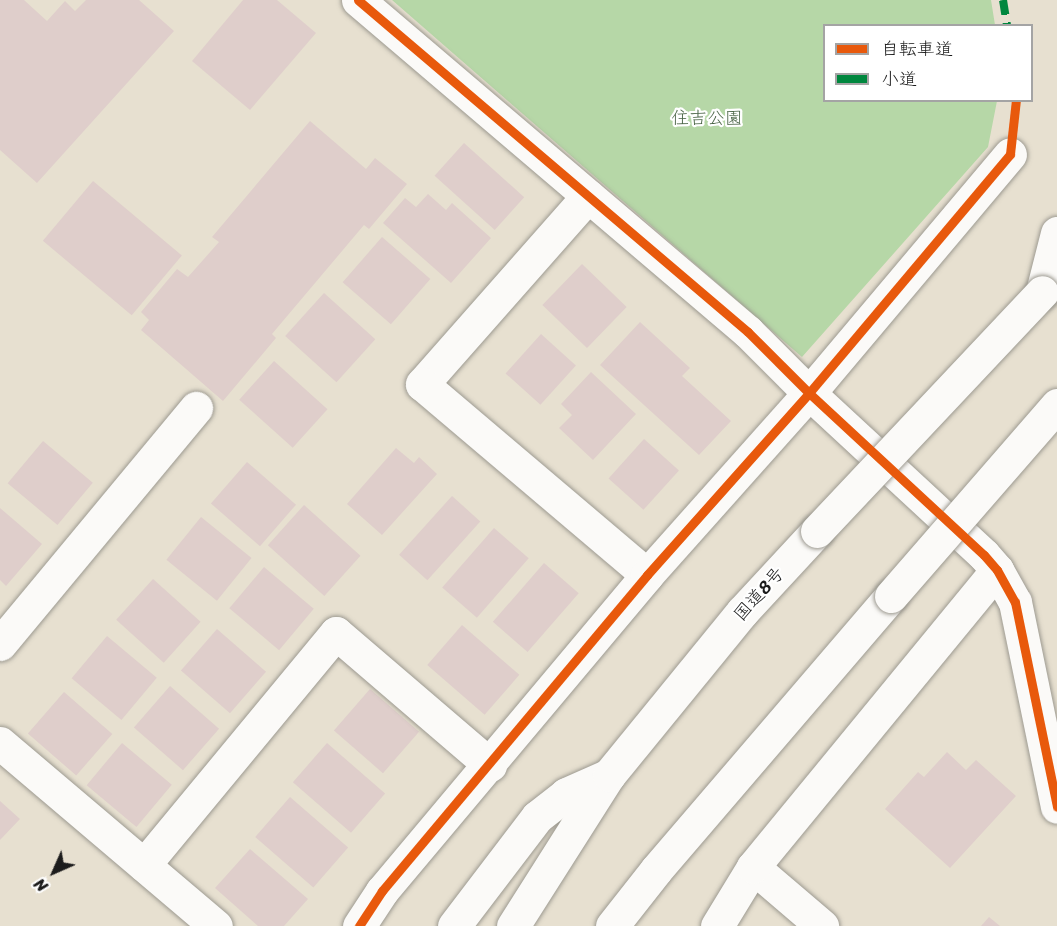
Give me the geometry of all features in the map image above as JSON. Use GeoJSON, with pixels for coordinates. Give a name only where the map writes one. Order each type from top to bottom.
{"type":"FeatureCollection","features":[{"type":"Feature","properties":{"kind":"main road"},"geometry":{"type":"LineString","coordinates":[[358,0],[748,332],[809,393],[997,570],[1015,602],[1057,807]]}},
{"type":"Feature","properties":{"kind":"main road"},"geometry":{"type":"LineString","coordinates":[[358,926],[382,891],[647,575],[809,393],[1010,154]]}},
{"type":"Feature","properties":{"kind":"main road"},"geometry":{"type":"LineString","coordinates":[[588,196],[422,384],[647,575]]}},
{"type":"Feature","properties":{"kind":"main road","name":"国道8号"},"geometry":{"type":"LineString","coordinates":[[513,926],[609,775],[742,612],[1049,284],[1057,233]]}},
{"type":"Feature","properties":{"kind":"main road"},"geometry":{"type":"LineString","coordinates":[[612,926],[656,870],[1057,405]]}},
{"type":"Feature","properties":{"kind":"main road"},"geometry":{"type":"LineString","coordinates":[[0,644],[196,408]]}},
{"type":"Feature","properties":{"kind":"main road"},"geometry":{"type":"LineString","coordinates":[[717,926],[753,867],[997,570]]}},
{"type":"Feature","properties":{"kind":"main road"},"geometry":{"type":"LineString","coordinates":[[144,865],[336,633],[490,765]]}},
{"type":"Feature","properties":{"kind":"main road"},"geometry":{"type":"LineString","coordinates":[[0,742],[216,926]]}},
{"type":"Feature","properties":{"kind":"main road"},"geometry":{"type":"LineString","coordinates":[[454,926],[537,817],[566,794],[609,775]]}},
{"type":"Feature","properties":{"kind":"main road"},"geometry":{"type":"LineString","coordinates":[[753,867],[822,926]]}},
{"type":"Feature","properties":{"kind":"main road"},"geometry":{"type":"LineString","coordinates":[[641,926],[646,919],[656,870]]}},
{"type":"Feature","properties":{"kind":"green space","name":"住吉公園"},"geometry":{"type":"Polygon","coordinates":[[[392,0],[991,0],[995,24],[823,24],[823,102],[997,102],[988,147],[802,357],[392,0]]]}},
{"type":"Feature","properties":{"kind":"building"},"geometry":{"type":"Polygon","coordinates":[[[0,0],[24,0],[47,21],[65,1],[75,11],[86,0],[139,0],[174,31],[37,183],[0,150],[0,0]]]}},
{"type":"Feature","properties":{"kind":"building"},"geometry":{"type":"Polygon","coordinates":[[[243,0],[277,0],[316,33],[250,110],[192,61],[243,0]]]}},
{"type":"Feature","properties":{"kind":"building"},"geometry":{"type":"Polygon","coordinates":[[[310,121],[366,169],[375,158],[407,184],[369,229],[364,225],[272,334],[276,338],[223,401],[141,330],[149,320],[141,312],[177,269],[188,277],[219,242],[212,237],[310,121]]]}},
{"type":"Feature","properties":{"kind":"building"},"geometry":{"type":"Polygon","coordinates":[[[464,143],[524,197],[495,230],[435,176],[464,143]]]}},
{"type":"Feature","properties":{"kind":"building"},"geometry":{"type":"Polygon","coordinates":[[[93,181],[182,256],[132,315],[43,241],[93,181]]]}},
{"type":"Feature","properties":{"kind":"building"},"geometry":{"type":"Polygon","coordinates":[[[428,194],[446,210],[452,203],[491,238],[451,283],[383,223],[405,198],[416,207],[428,194]]]}},
{"type":"Feature","properties":{"kind":"building"},"geometry":{"type":"Polygon","coordinates":[[[382,237],[430,279],[391,324],[343,282],[382,237]]]}},
{"type":"Feature","properties":{"kind":"building"},"geometry":{"type":"Polygon","coordinates":[[[582,264],[627,307],[587,348],[542,305],[582,264]]]}},
{"type":"Feature","properties":{"kind":"building"},"geometry":{"type":"Polygon","coordinates":[[[324,293],[375,339],[336,382],[285,336],[324,293]]]}},
{"type":"Feature","properties":{"kind":"building"},"geometry":{"type":"Polygon","coordinates":[[[640,322],[690,368],[682,376],[731,421],[699,455],[600,365],[640,322]]]}},
{"type":"Feature","properties":{"kind":"building"},"geometry":{"type":"Polygon","coordinates":[[[541,334],[576,365],[540,405],[506,373],[541,334]]]}},
{"type":"Feature","properties":{"kind":"building"},"geometry":{"type":"Polygon","coordinates":[[[274,361],[328,409],[293,448],[239,400],[274,361]]]}},
{"type":"Feature","properties":{"kind":"building"},"geometry":{"type":"Polygon","coordinates":[[[591,372],[636,414],[593,460],[559,428],[572,415],[561,404],[591,372]]]}},
{"type":"Feature","properties":{"kind":"building"},"geometry":{"type":"Polygon","coordinates":[[[644,439],[679,470],[643,510],[609,478],[644,439]]]}},
{"type":"Feature","properties":{"kind":"building"},"geometry":{"type":"Polygon","coordinates":[[[43,441],[93,483],[57,525],[8,483],[43,441]]]}},
{"type":"Feature","properties":{"kind":"building"},"geometry":{"type":"Polygon","coordinates":[[[396,448],[414,463],[419,457],[437,474],[382,535],[347,504],[396,448]]]}},
{"type":"Feature","properties":{"kind":"building"},"geometry":{"type":"Polygon","coordinates":[[[247,462],[296,505],[260,546],[211,504],[247,462]]]}},
{"type":"Feature","properties":{"kind":"building"},"geometry":{"type":"Polygon","coordinates":[[[452,496],[480,521],[427,580],[399,555],[452,496]]]}},
{"type":"Feature","properties":{"kind":"building"},"geometry":{"type":"Polygon","coordinates":[[[304,505],[360,556],[324,596],[268,545],[304,505]]]}},
{"type":"Feature","properties":{"kind":"building"},"geometry":{"type":"Polygon","coordinates":[[[0,508],[42,544],[6,586],[0,580],[0,508]]]}},
{"type":"Feature","properties":{"kind":"building"},"geometry":{"type":"Polygon","coordinates":[[[201,517],[252,558],[217,601],[166,560],[201,517]]]}},
{"type":"Feature","properties":{"kind":"building"},"geometry":{"type":"Polygon","coordinates":[[[494,528],[529,558],[477,618],[442,588],[494,528]]]}},
{"type":"Feature","properties":{"kind":"building"},"geometry":{"type":"Polygon","coordinates":[[[544,563],[579,593],[528,652],[493,622],[544,563]]]}},
{"type":"Feature","properties":{"kind":"building"},"geometry":{"type":"Polygon","coordinates":[[[264,567],[314,609],[279,650],[229,608],[264,567]]]}},
{"type":"Feature","properties":{"kind":"building"},"geometry":{"type":"Polygon","coordinates":[[[153,579],[201,622],[164,663],[116,620],[153,579]]]}},
{"type":"Feature","properties":{"kind":"building"},"geometry":{"type":"Polygon","coordinates":[[[462,625],[519,675],[485,715],[427,665],[462,625]]]}},
{"type":"Feature","properties":{"kind":"building"},"geometry":{"type":"Polygon","coordinates":[[[217,629],[266,672],[230,713],[181,671],[217,629]]]}},
{"type":"Feature","properties":{"kind":"building"},"geometry":{"type":"Polygon","coordinates":[[[107,636],[157,678],[121,720],[72,678],[107,636]]]}},
{"type":"Feature","properties":{"kind":"building"},"geometry":{"type":"Polygon","coordinates":[[[170,686],[219,729],[183,770],[134,728],[170,686]]]}},
{"type":"Feature","properties":{"kind":"building"},"geometry":{"type":"Polygon","coordinates":[[[370,689],[419,732],[383,773],[334,731],[370,689]]]}},
{"type":"Feature","properties":{"kind":"building"},"geometry":{"type":"Polygon","coordinates":[[[64,692],[112,734],[76,775],[28,734],[64,692]]]}},
{"type":"Feature","properties":{"kind":"building"},"geometry":{"type":"Polygon","coordinates":[[[122,743],[172,785],[136,827],[87,785],[122,743]]]}},
{"type":"Feature","properties":{"kind":"building"},"geometry":{"type":"Polygon","coordinates":[[[327,743],[385,794],[351,833],[293,782],[327,743]]]}},
{"type":"Feature","properties":{"kind":"building"},"geometry":{"type":"Polygon","coordinates":[[[947,752],[966,770],[976,760],[1016,796],[950,868],[885,809],[918,772],[924,777],[947,752]]]}},
{"type":"Feature","properties":{"kind":"building"},"geometry":{"type":"Polygon","coordinates":[[[290,797],[348,848],[313,888],[255,837],[290,797]]]}},
{"type":"Feature","properties":{"kind":"building"},"geometry":{"type":"Polygon","coordinates":[[[0,801],[20,819],[0,840],[0,801]]]}},
{"type":"Feature","properties":{"kind":"building"},"geometry":{"type":"Polygon","coordinates":[[[250,849],[308,899],[284,926],[258,926],[215,888],[250,849]]]}},
{"type":"Feature","properties":{"kind":"building"},"geometry":{"type":"Polygon","coordinates":[[[989,917],[1000,926],[981,926],[989,917]]]}},
{"type":"Feature","properties":{"kind":"marked path"},"geometry":{"type":"LineString","coordinates":[[1003,0],[1007,24]]}},
{"type":"Feature","properties":{"kind":"cycle path"},"geometry":{"type":"LineString","coordinates":[[358,0],[748,332],[809,393],[984,555],[997,570],[1015,602],[1057,807]]}},
{"type":"Feature","properties":{"kind":"cycle path"},"geometry":{"type":"LineString","coordinates":[[359,926],[382,891],[647,575],[809,393],[1010,154],[1016,102]]}}]}
